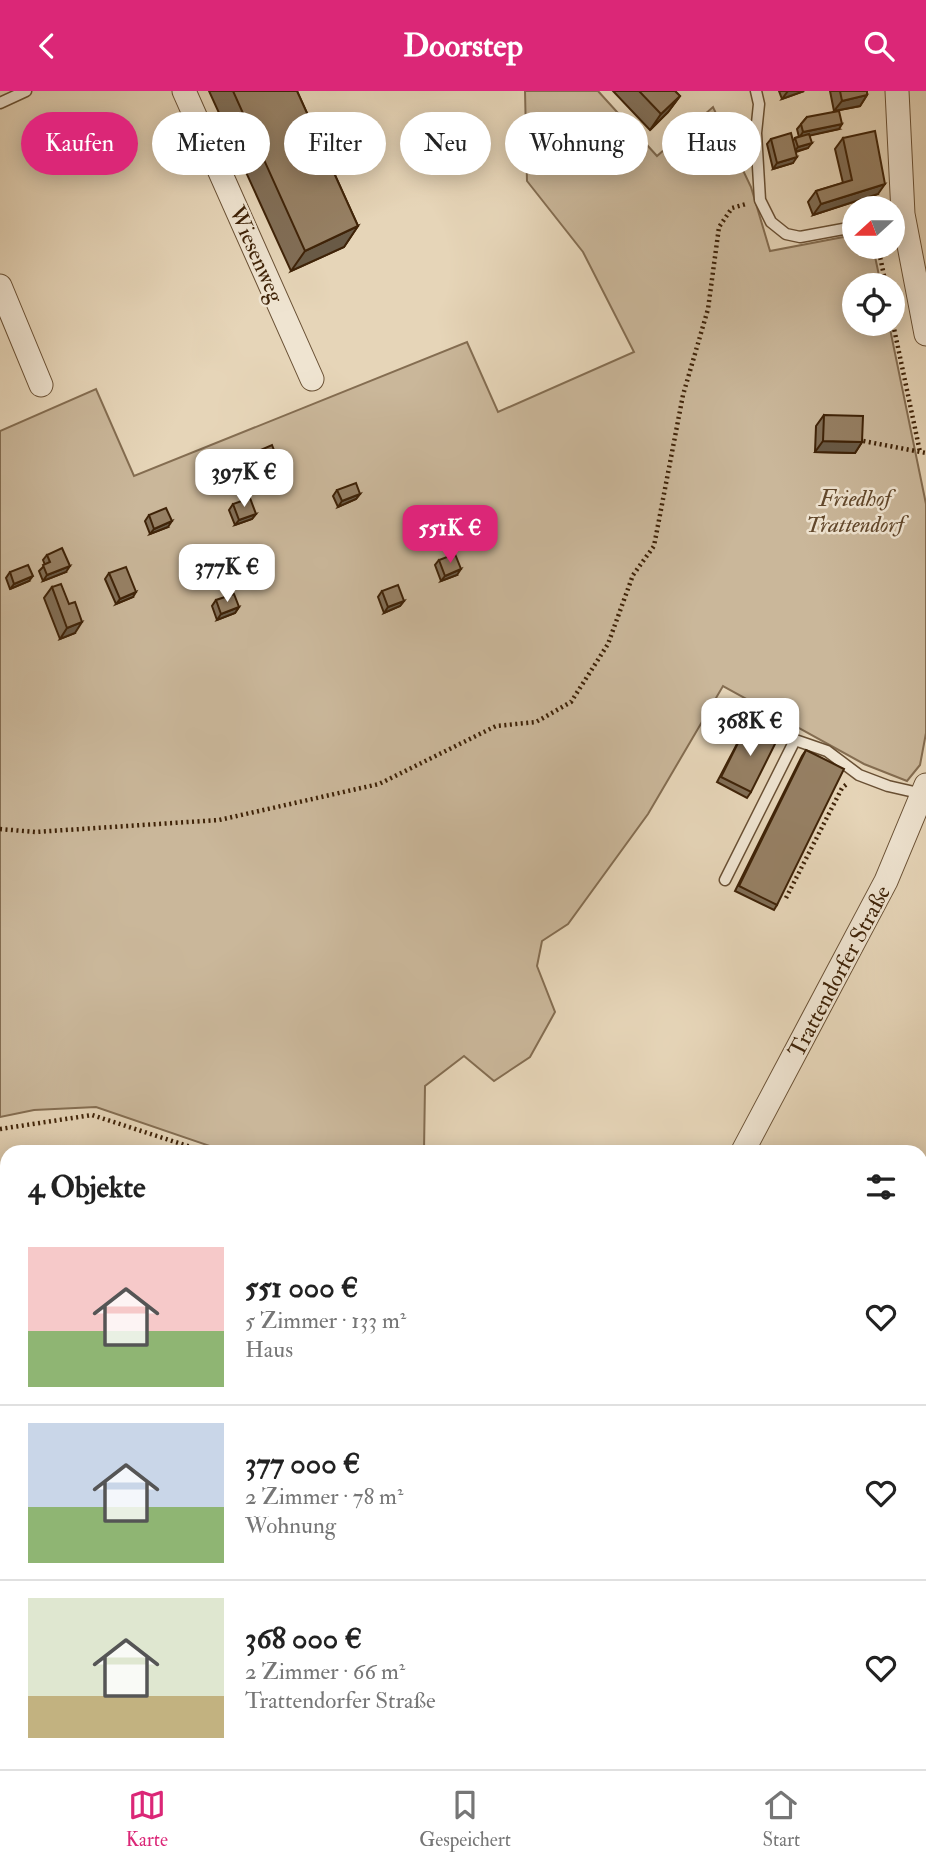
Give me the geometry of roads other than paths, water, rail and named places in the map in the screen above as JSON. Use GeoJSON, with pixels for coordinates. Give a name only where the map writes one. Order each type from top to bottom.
{"type":"FeatureCollection","features":[{"type":"Feature","properties":{"kind":"street","name":"Wiesenweg"},"geometry":{"type":"LineString","coordinates":[[184,91],[312,379]]}},
{"type":"Feature","properties":{"kind":"street"},"geometry":{"type":"LineString","coordinates":[[897,91],[898,196]]}},
{"type":"Feature","properties":{"kind":"street"},"geometry":{"type":"LineString","coordinates":[[905,246],[926,334]]}},
{"type":"Feature","properties":{"kind":"street"},"geometry":{"type":"LineString","coordinates":[[0,286],[41,385]]}},
{"type":"Feature","properties":{"kind":"street","name":"Trattendorfer Straße"},"geometry":{"type":"LineString","coordinates":[[751,1145],[886,881],[925,790]]}},
{"type":"Feature","properties":{"kind":"lane"},"geometry":{"type":"LineString","coordinates":[[0,103],[26,91]]}},
{"type":"Feature","properties":{"kind":"lane"},"geometry":{"type":"LineString","coordinates":[[755,91],[759,104],[756,133],[760,200],[771,222],[786,234],[800,237],[842,229]]}},
{"type":"Feature","properties":{"kind":"lane"},"geometry":{"type":"LineString","coordinates":[[725,880],[795,740],[827,751],[859,775],[888,786],[925,790]]}},
{"type":"Feature","properties":{"kind":"park label","name":"Friedhof Trattendorf"},"geometry":{"type":"Point","coordinates":[855,511]}}]}
